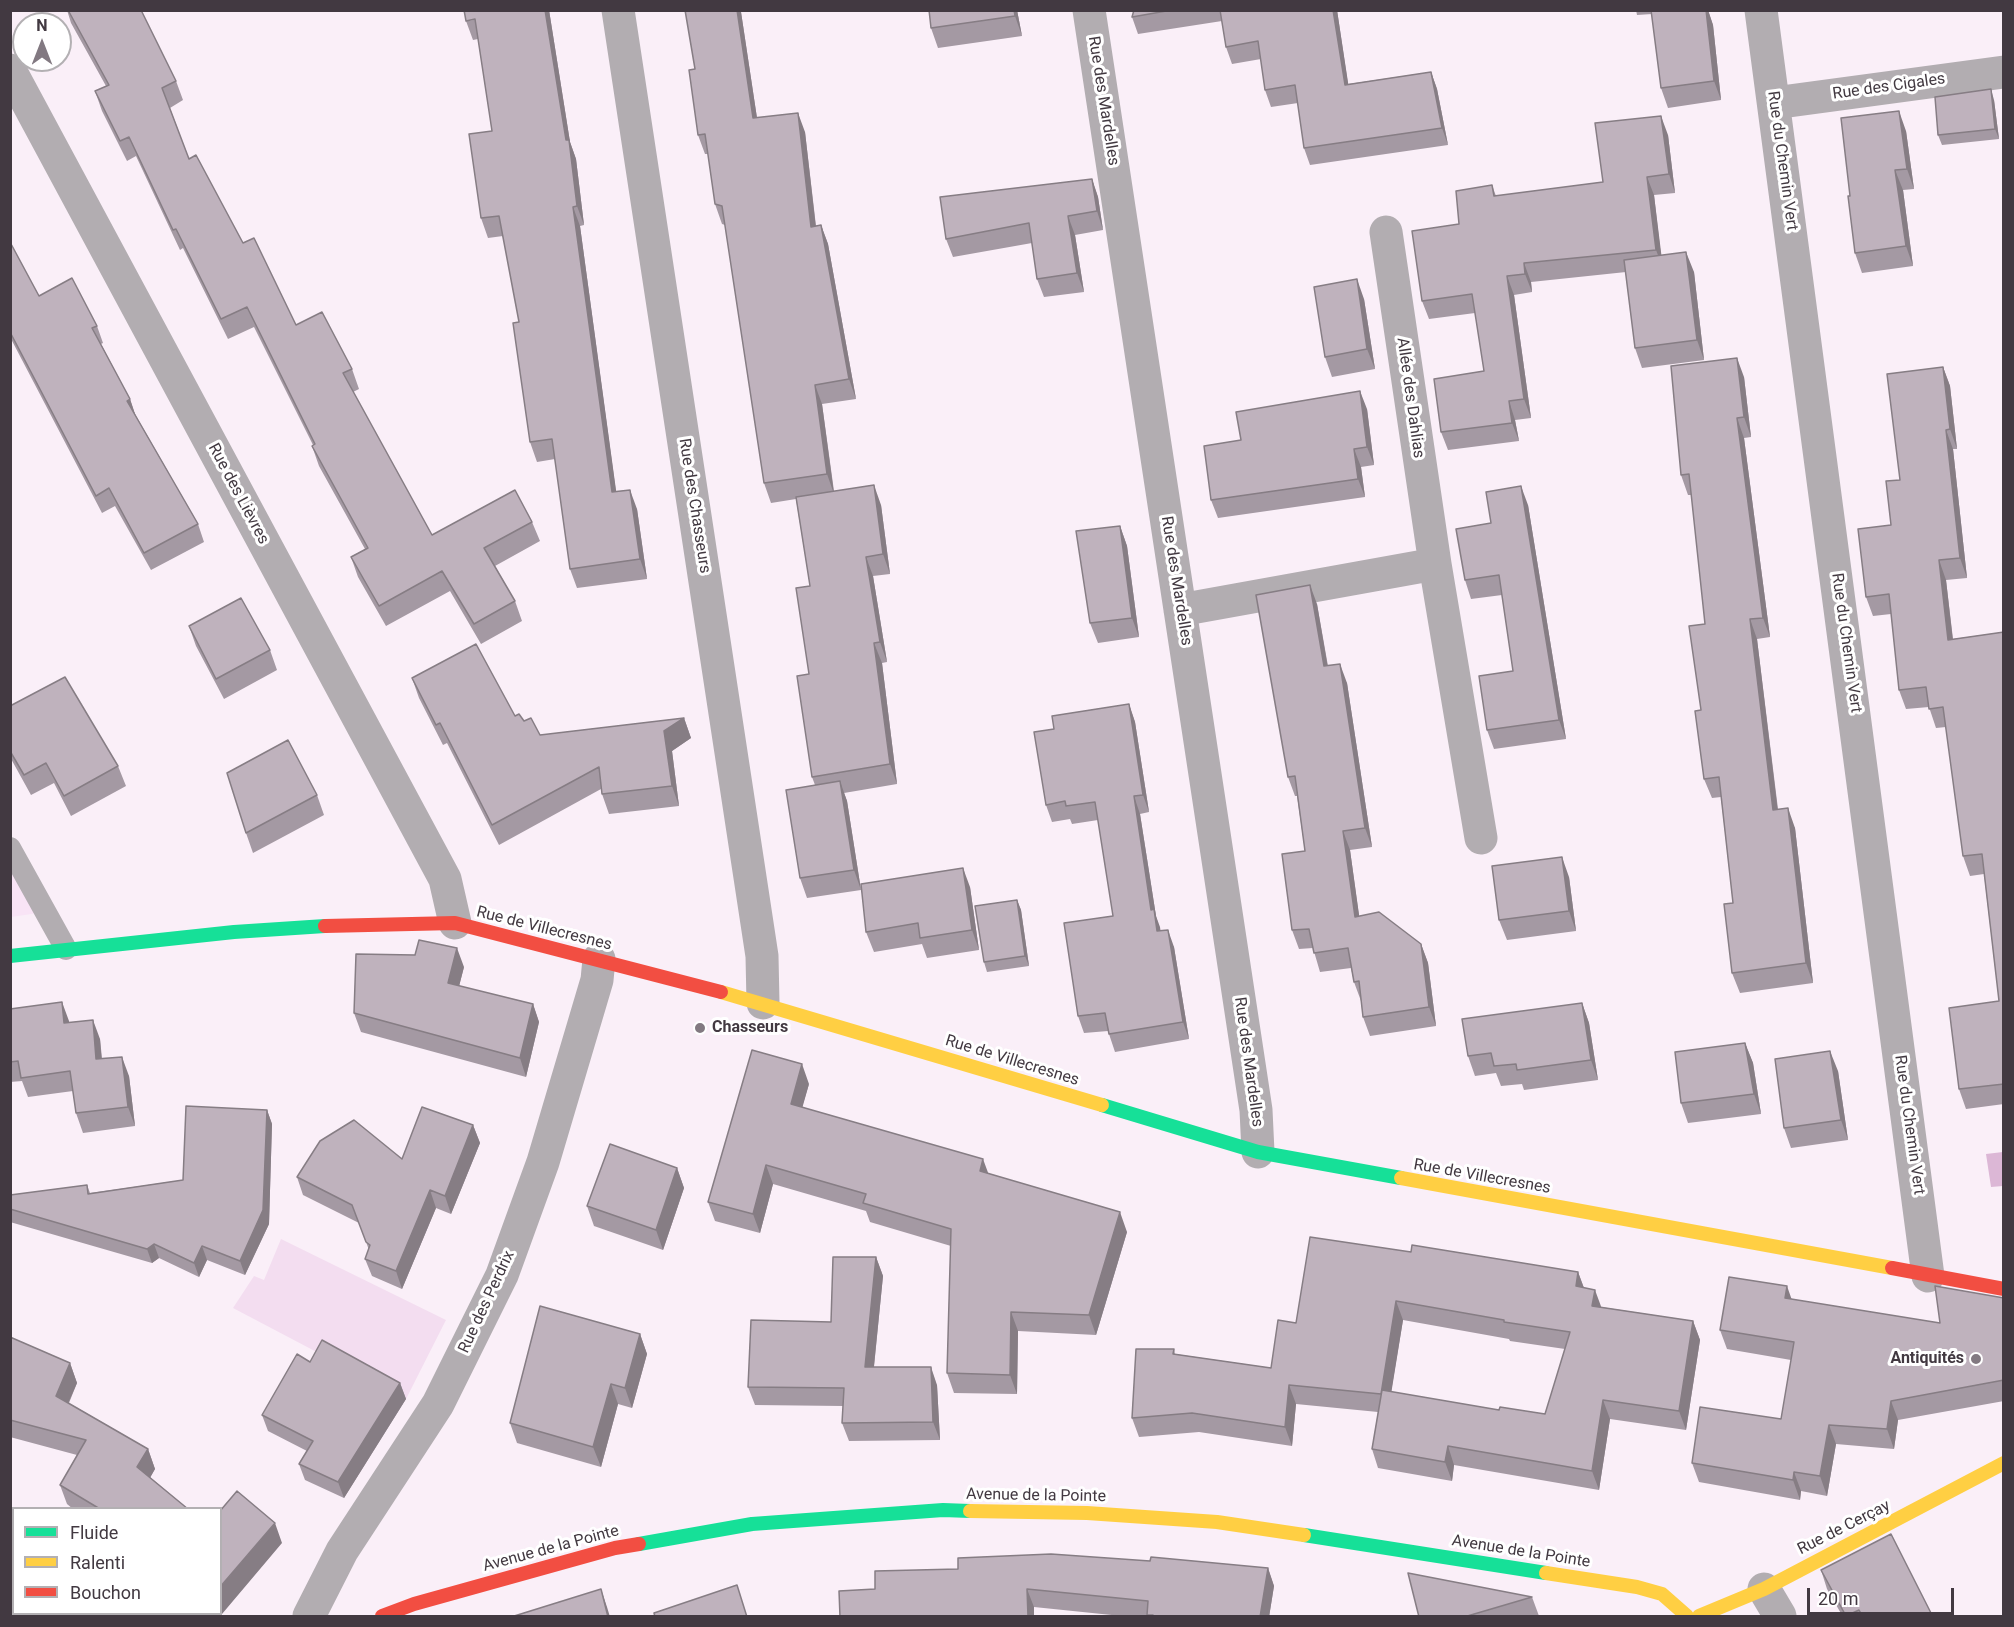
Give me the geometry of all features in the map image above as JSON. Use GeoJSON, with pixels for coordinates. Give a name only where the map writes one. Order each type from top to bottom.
{"type":"FeatureCollection","features":[{"type":"Feature","properties":{"kind":"street","name":"Rue des Chasseurs"},"geometry":{"type":"LineString","coordinates":[[618,10],[762,956],[763,1003]]}},
{"type":"Feature","properties":{"kind":"street","name":"Rue des Mardelles"},"geometry":{"type":"LineString","coordinates":[[1089,10],[1256,1110],[1258,1152]]}},
{"type":"Feature","properties":{"kind":"street","name":"Rue du Chemin Vert"},"geometry":{"type":"LineString","coordinates":[[1761,10],[1928,1276]]}},
{"type":"Feature","properties":{"kind":"street","name":"Rue des Lièvres"},"geometry":{"type":"LineString","coordinates":[[10,69],[445,879],[454,923]]}},
{"type":"Feature","properties":{"kind":"street","name":"Rue des Cigales"},"geometry":{"type":"LineString","coordinates":[[1774,103],[2004,72]]}},
{"type":"Feature","properties":{"kind":"street","name":"Allée des Dahlias"},"geometry":{"type":"LineString","coordinates":[[1386,232],[1435,564],[1481,838]]}},
{"type":"Feature","properties":{"kind":"street"},"geometry":{"type":"LineString","coordinates":[[1180,610],[1435,564]]}},
{"type":"Feature","properties":{"kind":"street","name":"Rue de Villecresnes"},"geometry":{"type":"LineString","coordinates":[[10,956],[327,926],[454,923],[763,1003],[1258,1152],[2004,1289]]}},
{"type":"Feature","properties":{"kind":"street","name":"Rue des Perdrix"},"geometry":{"type":"LineString","coordinates":[[309,1617],[342,1551],[438,1404],[502,1275],[543,1162],[597,980],[600,959]]}},
{"type":"Feature","properties":{"kind":"street","name":"Rue de Cerçay"},"geometry":{"type":"LineString","coordinates":[[1699,1617],[1764,1589],[2004,1464]]}},
{"type":"Feature","properties":{"kind":"street","name":"Avenue de la Pointe"},"geometry":{"type":"LineString","coordinates":[[382,1617],[425,1601],[615,1548],[752,1524],[943,1510],[1087,1513],[1217,1522],[1637,1587],[1662,1594],[1687,1617]]}},
{"type":"Feature","properties":{"kind":"street"},"geometry":{"type":"LineString","coordinates":[[1764,1589],[1780,1617]]}},
{"type":"Feature","properties":{"kind":"lane"},"geometry":{"type":"LineString","coordinates":[[10,848],[66,949]]}},
{"type":"Feature","properties":{"kind":"shaded area"},"geometry":{"type":"Polygon","coordinates":[[[11,850],[45,912],[11,917],[11,850]]]}},
{"type":"Feature","properties":{"kind":"shaded area"},"geometry":{"type":"Polygon","coordinates":[[[2003,1152],[2003,1186],[1991,1187],[1986,1154],[2003,1152]]]}},
{"type":"Feature","properties":{"kind":"shaded area"},"geometry":{"type":"Polygon","coordinates":[[[281,1239],[446,1320],[406,1399],[233,1308],[254,1276],[264,1280],[281,1239]]]}},
{"type":"Feature","properties":{"kind":"building"},"geometry":{"type":"Polygon","coordinates":[[[68,10],[141,10],[176,81],[162,88],[189,159],[196,155],[243,243],[254,238],[296,325],[322,312],[352,369],[343,373],[432,535],[515,490],[532,522],[484,548],[515,601],[474,624],[442,571],[379,606],[351,557],[368,548],[312,446],[315,444],[247,307],[221,319],[176,229],[173,230],[129,137],[120,141],[95,91],[109,85],[72,17],[72,12],[68,10]]]}},
{"type":"Feature","properties":{"kind":"building"},"geometry":{"type":"Polygon","coordinates":[[[464,10],[545,10],[566,140],[569,140],[577,206],[573,207],[612,492],[630,490],[640,559],[570,569],[552,439],[530,442],[513,323],[519,322],[499,216],[481,218],[469,134],[492,131],[475,19],[466,21],[464,10]]]}},
{"type":"Feature","properties":{"kind":"building"},"geometry":{"type":"Polygon","coordinates":[[[685,10],[737,10],[753,118],[798,113],[811,227],[821,225],[849,379],[815,385],[827,474],[764,483],[722,206],[715,204],[705,134],[698,135],[689,70],[695,69],[685,10]]]}},
{"type":"Feature","properties":{"kind":"building"},"geometry":{"type":"Polygon","coordinates":[[[929,10],[1014,10],[1015,16],[931,28],[929,10]]]}},
{"type":"Feature","properties":{"kind":"building"},"geometry":{"type":"Polygon","coordinates":[[[1134,10],[1172,10],[1132,17],[1134,10]]]}},
{"type":"Feature","properties":{"kind":"building"},"geometry":{"type":"Polygon","coordinates":[[[1220,10],[1333,10],[1345,85],[1431,72],[1442,128],[1304,148],[1295,85],[1265,90],[1258,41],[1226,47],[1220,10]]]}},
{"type":"Feature","properties":{"kind":"building"},"geometry":{"type":"Polygon","coordinates":[[[1651,10],[1706,10],[1714,81],[1661,88],[1651,10]]]}},
{"type":"Feature","properties":{"kind":"building"},"geometry":{"type":"Polygon","coordinates":[[[1991,89],[1995,129],[1938,135],[1935,97],[1991,89]]]}},
{"type":"Feature","properties":{"kind":"building"},"geometry":{"type":"Polygon","coordinates":[[[1899,111],[1907,169],[1895,170],[1906,246],[1855,253],[1841,118],[1899,111]]]}},
{"type":"Feature","properties":{"kind":"building"},"geometry":{"type":"Polygon","coordinates":[[[1661,116],[1669,174],[1647,177],[1656,250],[1524,263],[1525,274],[1507,276],[1524,399],[1509,401],[1512,423],[1441,432],[1434,379],[1484,371],[1472,294],[1422,301],[1412,231],[1459,224],[1456,191],[1492,185],[1494,196],[1603,182],[1595,123],[1661,116]]]}},
{"type":"Feature","properties":{"kind":"building"},"geometry":{"type":"Polygon","coordinates":[[[1092,179],[1097,211],[1068,216],[1077,273],[1037,279],[1029,223],[946,239],[940,197],[1092,179]]]}},
{"type":"Feature","properties":{"kind":"building"},"geometry":{"type":"Polygon","coordinates":[[[10,242],[39,296],[72,278],[97,326],[92,328],[130,399],[127,401],[198,524],[144,553],[109,488],[96,496],[10,332],[10,242]]]}},
{"type":"Feature","properties":{"kind":"building"},"geometry":{"type":"Polygon","coordinates":[[[1686,252],[1697,340],[1635,348],[1624,260],[1686,252]]]}},
{"type":"Feature","properties":{"kind":"building"},"geometry":{"type":"Polygon","coordinates":[[[1357,279],[1367,349],[1325,357],[1314,287],[1357,279]]]}},
{"type":"Feature","properties":{"kind":"building"},"geometry":{"type":"Polygon","coordinates":[[[1737,358],[1744,417],[1737,418],[1763,618],[1750,619],[1773,810],[1788,808],[1806,963],[1732,973],[1724,904],[1733,903],[1719,777],[1704,779],[1695,711],[1701,710],[1689,626],[1705,624],[1689,474],[1681,475],[1671,366],[1737,358]]]}},
{"type":"Feature","properties":{"kind":"building"},"geometry":{"type":"Polygon","coordinates":[[[1943,367],[1950,429],[1946,430],[1960,558],[1939,560],[1948,640],[2004,632],[2004,1084],[1959,1089],[1949,1008],[1999,1001],[1982,854],[1963,856],[1943,707],[1929,709],[1926,687],[1899,690],[1889,594],[1866,597],[1858,529],[1891,525],[1886,481],[1900,480],[1887,374],[1943,367]]]}},
{"type":"Feature","properties":{"kind":"building"},"geometry":{"type":"Polygon","coordinates":[[[1360,391],[1367,447],[1354,449],[1358,479],[1211,500],[1204,446],[1241,440],[1236,412],[1360,391]]]}},
{"type":"Feature","properties":{"kind":"building"},"geometry":{"type":"Polygon","coordinates":[[[874,485],[883,554],[866,557],[880,642],[874,643],[890,764],[812,777],[797,676],[809,674],[796,588],[810,586],[796,497],[874,485]]]}},
{"type":"Feature","properties":{"kind":"building"},"geometry":{"type":"Polygon","coordinates":[[[1521,486],[1559,720],[1487,730],[1479,676],[1513,671],[1499,575],[1465,580],[1456,529],[1491,523],[1486,492],[1521,486]]]}},
{"type":"Feature","properties":{"kind":"building"},"geometry":{"type":"Polygon","coordinates":[[[1120,526],[1132,618],[1090,623],[1076,531],[1120,526]]]}},
{"type":"Feature","properties":{"kind":"building"},"geometry":{"type":"Polygon","coordinates":[[[1310,585],[1324,666],[1340,664],[1365,828],[1343,831],[1355,917],[1379,912],[1421,944],[1429,1007],[1363,1017],[1359,981],[1354,982],[1348,948],[1314,953],[1309,929],[1292,930],[1282,854],[1305,851],[1295,776],[1288,777],[1256,595],[1310,585]]]}},
{"type":"Feature","properties":{"kind":"building"},"geometry":{"type":"Polygon","coordinates":[[[241,598],[270,650],[216,679],[189,626],[241,598]]]}},
{"type":"Feature","properties":{"kind":"building"},"geometry":{"type":"Polygon","coordinates":[[[476,644],[515,716],[519,714],[524,721],[531,718],[540,735],[684,718],[664,731],[672,786],[602,794],[599,767],[492,825],[440,723],[436,725],[412,678],[476,644]]]}},
{"type":"Feature","properties":{"kind":"building"},"geometry":{"type":"Polygon","coordinates":[[[65,677],[118,766],[64,796],[46,763],[24,775],[10,751],[10,706],[65,677]]]}},
{"type":"Feature","properties":{"kind":"building"},"geometry":{"type":"Polygon","coordinates":[[[1129,704],[1143,795],[1134,796],[1151,910],[1154,909],[1157,931],[1168,930],[1183,1022],[1109,1034],[1105,1013],[1078,1016],[1064,923],[1113,916],[1095,802],[1066,806],[1065,801],[1046,805],[1034,732],[1054,729],[1052,716],[1129,704]]]}},
{"type":"Feature","properties":{"kind":"building"},"geometry":{"type":"Polygon","coordinates":[[[288,740],[317,795],[246,833],[227,773],[288,740]]]}},
{"type":"Feature","properties":{"kind":"building"},"geometry":{"type":"Polygon","coordinates":[[[840,781],[854,870],[800,878],[786,790],[840,781]]]}},
{"type":"Feature","properties":{"kind":"building"},"geometry":{"type":"Polygon","coordinates":[[[1562,857],[1569,911],[1499,920],[1492,866],[1562,857]]]}},
{"type":"Feature","properties":{"kind":"building"},"geometry":{"type":"Polygon","coordinates":[[[963,868],[972,930],[920,938],[918,923],[866,932],[861,884],[963,868]]]}},
{"type":"Feature","properties":{"kind":"building"},"geometry":{"type":"Polygon","coordinates":[[[1017,900],[1025,956],[984,962],[975,906],[1017,900]]]}},
{"type":"Feature","properties":{"kind":"building"},"geometry":{"type":"Polygon","coordinates":[[[419,940],[457,948],[448,983],[533,1004],[520,1058],[354,1013],[356,954],[415,955],[419,940]]]}},
{"type":"Feature","properties":{"kind":"building"},"geometry":{"type":"Polygon","coordinates":[[[62,1002],[64,1023],[93,1020],[96,1059],[122,1057],[128,1107],[76,1113],[70,1071],[21,1078],[18,1061],[10,1062],[10,1009],[62,1002]]]}},
{"type":"Feature","properties":{"kind":"building"},"geometry":{"type":"Polygon","coordinates":[[[1582,1003],[1591,1060],[1517,1070],[1516,1064],[1494,1066],[1491,1053],[1468,1056],[1462,1019],[1582,1003]]]}},
{"type":"Feature","properties":{"kind":"building"},"geometry":{"type":"Polygon","coordinates":[[[1745,1043],[1754,1094],[1681,1103],[1675,1052],[1745,1043]]]}},
{"type":"Feature","properties":{"kind":"building"},"geometry":{"type":"Polygon","coordinates":[[[752,1050],[802,1064],[791,1104],[983,1159],[980,1171],[1120,1212],[1089,1315],[1011,1312],[1010,1375],[947,1373],[951,1229],[863,1203],[866,1194],[766,1165],[753,1214],[708,1202],[752,1050]]]}},
{"type":"Feature","properties":{"kind":"building"},"geometry":{"type":"Polygon","coordinates":[[[1830,1051],[1841,1120],[1784,1128],[1775,1059],[1830,1051]]]}},
{"type":"Feature","properties":{"kind":"building"},"geometry":{"type":"Polygon","coordinates":[[[186,1106],[267,1110],[263,1210],[240,1261],[202,1246],[194,1263],[154,1244],[147,1249],[10,1209],[10,1195],[87,1185],[88,1194],[183,1180],[186,1106]]]}},
{"type":"Feature","properties":{"kind":"building"},"geometry":{"type":"Polygon","coordinates":[[[422,1107],[473,1125],[445,1196],[430,1190],[396,1271],[365,1259],[370,1245],[366,1242],[352,1205],[297,1177],[320,1141],[354,1120],[402,1159],[422,1107]]]}},
{"type":"Feature","properties":{"kind":"building"},"geometry":{"type":"Polygon","coordinates":[[[610,1144],[677,1168],[656,1230],[587,1206],[610,1144]]]}},
{"type":"Feature","properties":{"kind":"building"},"geometry":{"type":"Polygon","coordinates":[[[1310,1237],[1411,1252],[1412,1245],[1578,1272],[1576,1286],[1595,1290],[1592,1306],[1693,1321],[1679,1411],[1603,1400],[1592,1471],[1448,1446],[1445,1462],[1372,1449],[1382,1390],[1499,1410],[1500,1407],[1545,1414],[1570,1332],[1396,1301],[1381,1394],[1289,1385],[1285,1427],[1192,1413],[1132,1418],[1136,1349],[1174,1349],[1173,1354],[1271,1368],[1278,1320],[1296,1323],[1310,1237]]]}},
{"type":"Feature","properties":{"kind":"building"},"geometry":{"type":"Polygon","coordinates":[[[833,1257],[876,1257],[865,1367],[931,1367],[933,1422],[842,1423],[844,1388],[748,1387],[751,1320],[831,1322],[833,1257]]]}},
{"type":"Feature","properties":{"kind":"building"},"geometry":{"type":"Polygon","coordinates":[[[1729,1277],[1787,1286],[1785,1298],[1940,1323],[1935,1286],[2004,1298],[2004,1380],[1891,1401],[1887,1429],[1829,1425],[1820,1476],[1794,1472],[1793,1480],[1692,1463],[1700,1407],[1781,1419],[1794,1342],[1720,1330],[1729,1277]]]}},
{"type":"Feature","properties":{"kind":"building"},"geometry":{"type":"Polygon","coordinates":[[[540,1306],[640,1334],[625,1388],[611,1384],[593,1447],[510,1423],[540,1306]]]}},
{"type":"Feature","properties":{"kind":"building"},"geometry":{"type":"Polygon","coordinates":[[[10,1337],[70,1363],[56,1396],[148,1449],[137,1467],[186,1507],[97,1507],[60,1485],[86,1440],[10,1420],[10,1337]]]}},
{"type":"Feature","properties":{"kind":"building"},"geometry":{"type":"Polygon","coordinates":[[[322,1340],[400,1383],[338,1482],[299,1464],[313,1441],[262,1415],[297,1354],[310,1362],[322,1340]]]}},
{"type":"Feature","properties":{"kind":"building"},"geometry":{"type":"Polygon","coordinates":[[[237,1491],[275,1523],[222,1585],[222,1509],[237,1491]]]}},
{"type":"Feature","properties":{"kind":"building"},"geometry":{"type":"Polygon","coordinates":[[[1891,1534],[1933,1617],[1863,1617],[1859,1610],[1846,1616],[1821,1570],[1891,1534]]]}},
{"type":"Feature","properties":{"kind":"building"},"geometry":{"type":"Polygon","coordinates":[[[1051,1554],[1150,1561],[1151,1557],[1268,1568],[1260,1617],[1153,1617],[1153,1615],[1147,1615],[1148,1601],[1027,1589],[1028,1617],[840,1617],[839,1591],[875,1589],[875,1571],[958,1569],[958,1558],[1051,1554]]]}},
{"type":"Feature","properties":{"kind":"building"},"geometry":{"type":"Polygon","coordinates":[[[1408,1573],[1532,1597],[1464,1617],[1419,1617],[1408,1573]]]}},
{"type":"Feature","properties":{"kind":"building"},"geometry":{"type":"Polygon","coordinates":[[[737,1585],[747,1617],[655,1617],[654,1613],[737,1585]]]}},
{"type":"Feature","properties":{"kind":"building"},"geometry":{"type":"Polygon","coordinates":[[[601,1589],[608,1617],[511,1617],[601,1589]]]}},
{"type":"Feature","properties":{"kind":"traffic: fast"},"geometry":{"type":"LineString","coordinates":[[10,956],[234,932],[325,926]]}},
{"type":"Feature","properties":{"kind":"traffic: fast"},"geometry":{"type":"LineString","coordinates":[[1102,1105],[1258,1152],[1401,1178]]}},
{"type":"Feature","properties":{"kind":"traffic: fast"},"geometry":{"type":"LineString","coordinates":[[639,1544],[752,1524],[943,1510],[970,1511]]}},
{"type":"Feature","properties":{"kind":"traffic: fast"},"geometry":{"type":"LineString","coordinates":[[1304,1535],[1546,1573]]}},
{"type":"Feature","properties":{"kind":"traffic: slow"},"geometry":{"type":"LineString","coordinates":[[721,992],[1102,1105]]}},
{"type":"Feature","properties":{"kind":"traffic: slow"},"geometry":{"type":"LineString","coordinates":[[1401,1178],[1892,1268]]}},
{"type":"Feature","properties":{"kind":"traffic: slow"},"geometry":{"type":"LineString","coordinates":[[1699,1616],[1764,1589],[2004,1463]]}},
{"type":"Feature","properties":{"kind":"traffic: slow"},"geometry":{"type":"LineString","coordinates":[[970,1511],[1087,1513],[1217,1522],[1304,1535]]}},
{"type":"Feature","properties":{"kind":"traffic: slow"},"geometry":{"type":"LineString","coordinates":[[1546,1573],[1637,1587],[1662,1594],[1687,1616]]}},
{"type":"Feature","properties":{"kind":"traffic: jam"},"geometry":{"type":"LineString","coordinates":[[325,926],[455,923],[721,992]]}},
{"type":"Feature","properties":{"kind":"traffic: jam"},"geometry":{"type":"LineString","coordinates":[[1892,1268],[2004,1289]]}},
{"type":"Feature","properties":{"kind":"traffic: jam"},"geometry":{"type":"LineString","coordinates":[[382,1616],[414,1604],[615,1548],[639,1544]]}},
{"type":"Feature","properties":{"kind":"place","name":"Chasseurs"},"geometry":{"type":"Point","coordinates":[700,1028]}},
{"type":"Feature","properties":{"kind":"place","name":"Antiquités"},"geometry":{"type":"Point","coordinates":[1976,1359]}}]}
